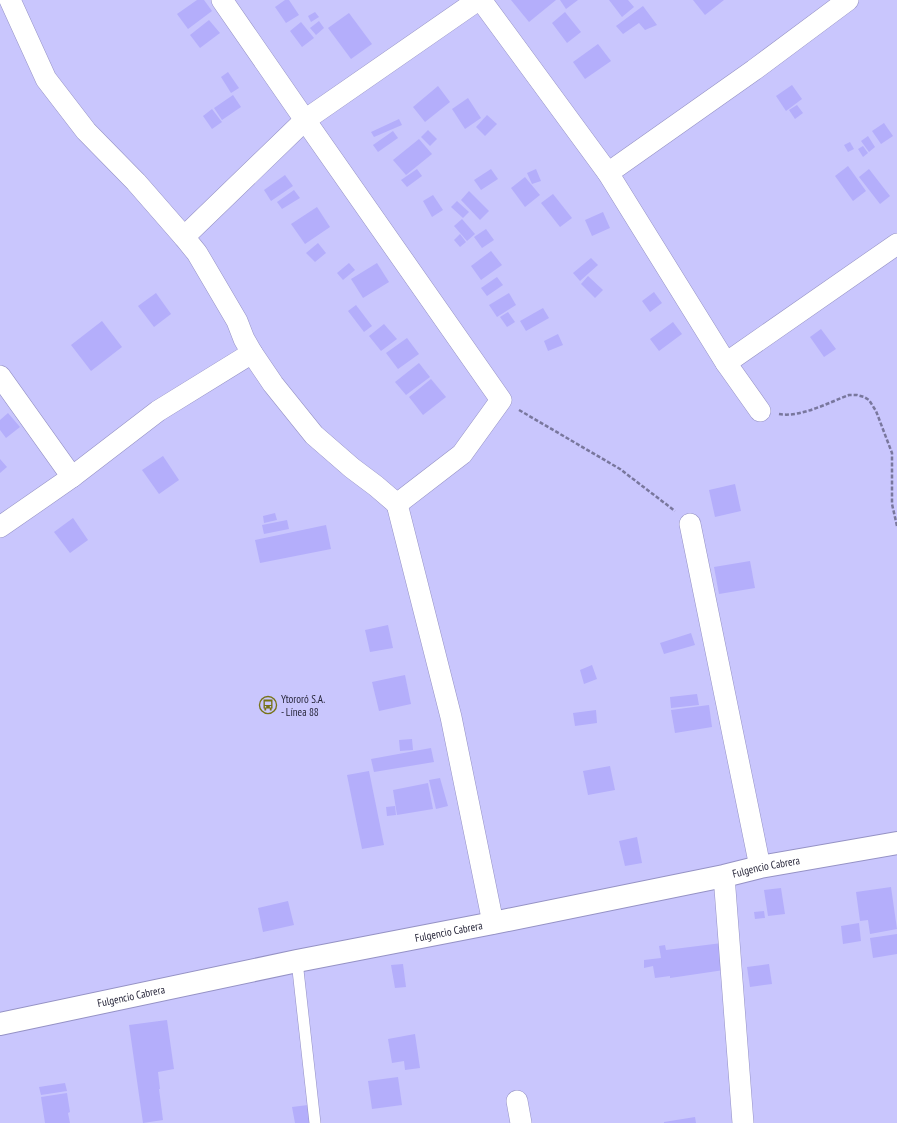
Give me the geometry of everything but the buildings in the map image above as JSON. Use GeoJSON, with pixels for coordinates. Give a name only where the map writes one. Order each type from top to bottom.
{"type":"FeatureCollection","features":[{"type":"Feature","properties":{"kind":"main road","name":"Fulgencio Cabrera"},"geometry":{"type":"LineString","coordinates":[[0,1024],[297,961],[493,924],[724,876],[760,867],[897,843]]}},
{"type":"Feature","properties":{"kind":"street"},"geometry":{"type":"LineString","coordinates":[[10,0],[46,79],[86,131],[136,182],[197,253],[237,321],[244,339],[252,353],[273,384],[314,435],[397,504],[451,717],[493,924]]}},
{"type":"Feature","properties":{"kind":"street"},"geometry":{"type":"LineString","coordinates":[[222,0],[501,400],[462,454],[397,504]]}},
{"type":"Feature","properties":{"kind":"street"},"geometry":{"type":"LineString","coordinates":[[184,237],[305,120],[480,0],[608,173],[726,363],[760,411]]}},
{"type":"Feature","properties":{"kind":"street"},"geometry":{"type":"LineString","coordinates":[[608,173],[754,70],[848,0]]}},
{"type":"Feature","properties":{"kind":"street"},"geometry":{"type":"LineString","coordinates":[[726,363],[897,244]]}},
{"type":"Feature","properties":{"kind":"street"},"geometry":{"type":"LineString","coordinates":[[0,526],[72,477],[158,411],[252,353]]}},
{"type":"Feature","properties":{"kind":"street"},"geometry":{"type":"LineString","coordinates":[[0,376],[72,477]]}},
{"type":"Feature","properties":{"kind":"street"},"geometry":{"type":"LineString","coordinates":[[690,524],[760,867]]}},
{"type":"Feature","properties":{"kind":"street"},"geometry":{"type":"LineString","coordinates":[[724,876],[743,1123]]}},
{"type":"Feature","properties":{"kind":"street"},"geometry":{"type":"LineString","coordinates":[[517,1101],[521,1123]]}},
{"type":"Feature","properties":{"kind":"lane"},"geometry":{"type":"LineString","coordinates":[[297,961],[314,1123]]}},
{"type":"Feature","properties":{"kind":"path"},"geometry":{"type":"LineString","coordinates":[[760,411],[785,415],[807,411],[849,395],[857,395],[869,400],[876,410],[892,453],[892,504],[897,526]]}},
{"type":"Feature","properties":{"kind":"path"},"geometry":{"type":"LineString","coordinates":[[501,400],[620,469],[690,524]]}},
{"type":"Feature","properties":{"kind":"place","name":"Ytororó S.A. - Línea 88"},"geometry":{"type":"Point","coordinates":[268,705]}}]}
